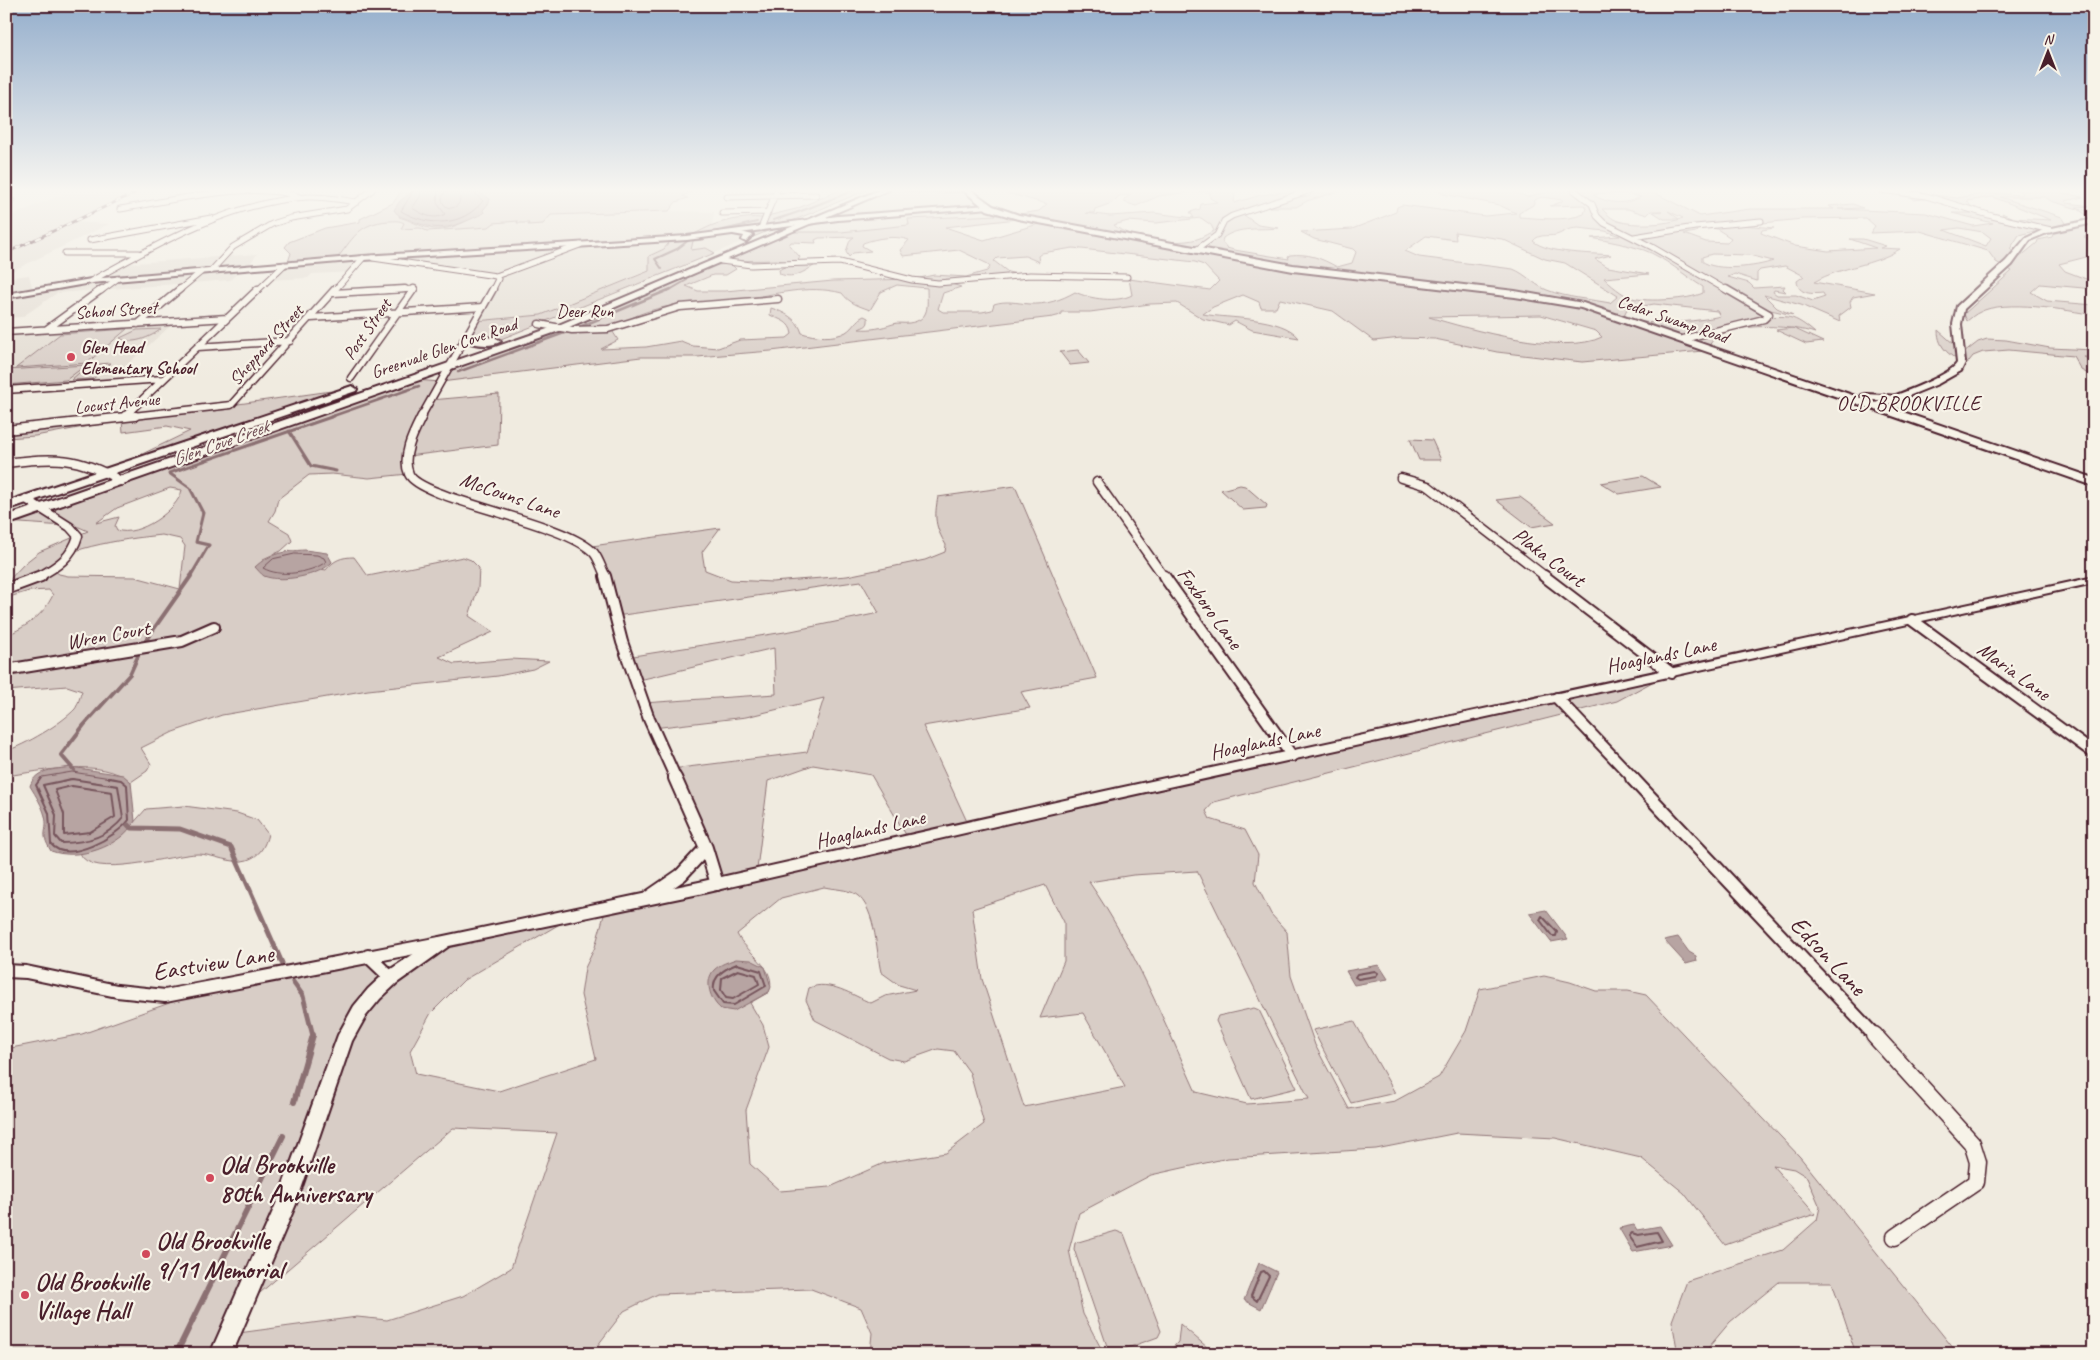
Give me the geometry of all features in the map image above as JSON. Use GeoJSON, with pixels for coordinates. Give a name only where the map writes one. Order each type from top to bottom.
{"type":"FeatureCollection","features":[{"type":"Feature","properties":{"kind":"main road"},"geometry":{"type":"LineString","coordinates":[[6,296],[91,281],[363,258],[445,253]]}},
{"type":"Feature","properties":{"kind":"main road"},"geometry":{"type":"LineString","coordinates":[[612,295],[713,253]]}},
{"type":"Feature","properties":{"kind":"main road","name":"Greenvale Glen Cove Road"},"geometry":{"type":"LineString","coordinates":[[6,521],[449,368],[559,328],[739,253]]}},
{"type":"Feature","properties":{"kind":"main road","name":"Cedar Swamp Road"},"geometry":{"type":"LineString","coordinates":[[1216,253],[1299,268],[1558,301],[1604,312],[2094,482]]}},
{"type":"Feature","properties":{"kind":"main road"},"geometry":{"type":"LineString","coordinates":[[1876,406],[1936,382],[1958,369],[1961,363],[1957,324],[1960,308],[2009,263],[2017,253]]}},
{"type":"Feature","properties":{"kind":"main road","name":"Greenvale Glen Cove Road"},"geometry":{"type":"LineString","coordinates":[[6,506],[496,341],[560,316]]}},
{"type":"Feature","properties":{"kind":"main road"},"geometry":{"type":"LineString","coordinates":[[466,339],[496,341]]}},
{"type":"Feature","properties":{"kind":"main road"},"geometry":{"type":"LineString","coordinates":[[410,380],[440,382]]}},
{"type":"Feature","properties":{"kind":"main road"},"geometry":{"type":"LineString","coordinates":[[1841,394],[1896,398]]}},
{"type":"Feature","properties":{"kind":"street"},"geometry":{"type":"LineString","coordinates":[[91,281],[142,253]]}},
{"type":"Feature","properties":{"kind":"street"},"geometry":{"type":"LineString","coordinates":[[211,271],[227,253]]}},
{"type":"Feature","properties":{"kind":"street"},"geometry":{"type":"LineString","coordinates":[[373,258],[496,276],[557,253]]}},
{"type":"Feature","properties":{"kind":"street"},"geometry":{"type":"LineString","coordinates":[[1663,253],[1769,314],[1764,319],[1683,339]]}},
{"type":"Feature","properties":{"kind":"street","name":"Sheppard Street"},"geometry":{"type":"LineString","coordinates":[[231,405],[363,258]]}},
{"type":"Feature","properties":{"kind":"street"},"geometry":{"type":"LineString","coordinates":[[721,261],[751,265],[840,262],[912,280],[938,282],[1030,275],[1127,277]]}},
{"type":"Feature","properties":{"kind":"street"},"geometry":{"type":"LineString","coordinates":[[124,417],[284,265]]}},
{"type":"Feature","properties":{"kind":"street"},"geometry":{"type":"LineString","coordinates":[[138,324],[201,272]]}},
{"type":"Feature","properties":{"kind":"street","name":"McCouns Lane"},"geometry":{"type":"LineString","coordinates":[[496,276],[498,279],[466,339],[417,424],[406,466],[408,474],[419,484],[557,532],[577,541],[594,553],[602,565],[607,578],[622,642],[649,719],[706,848],[717,884]]}},
{"type":"Feature","properties":{"kind":"street"},"geometry":{"type":"LineString","coordinates":[[47,329],[117,279]]}},
{"type":"Feature","properties":{"kind":"street","name":"Post Street"},"geometry":{"type":"LineString","coordinates":[[333,293],[414,289],[351,378]]}},
{"type":"Feature","properties":{"kind":"street","name":"Deer Run"},"geometry":{"type":"LineString","coordinates":[[539,324],[559,328],[608,329],[680,307],[778,299]]}},
{"type":"Feature","properties":{"kind":"street"},"geometry":{"type":"LineString","coordinates":[[311,318],[483,307]]}},
{"type":"Feature","properties":{"kind":"street","name":"School Street"},"geometry":{"type":"LineString","coordinates":[[6,332],[227,318]]}},
{"type":"Feature","properties":{"kind":"street"},"geometry":{"type":"LineString","coordinates":[[198,347],[290,341]]}},
{"type":"Feature","properties":{"kind":"street"},"geometry":{"type":"LineString","coordinates":[[6,390],[164,379]]}},
{"type":"Feature","properties":{"kind":"street","name":"Locust Avenue"},"geometry":{"type":"LineString","coordinates":[[6,430],[231,405]]}},
{"type":"Feature","properties":{"kind":"street"},"geometry":{"type":"LineString","coordinates":[[6,463],[38,460],[68,461],[86,464],[121,481]]}},
{"type":"Feature","properties":{"kind":"street","name":"Plaka Court"},"geometry":{"type":"LineString","coordinates":[[1401,478],[1428,486],[1672,673]]}},
{"type":"Feature","properties":{"kind":"street","name":"Foxboro Lane"},"geometry":{"type":"LineString","coordinates":[[1097,482],[1292,756]]}},
{"type":"Feature","properties":{"kind":"street"},"geometry":{"type":"LineString","coordinates":[[6,589],[52,569],[68,556],[77,544],[78,536],[70,527],[26,499]]}},
{"type":"Feature","properties":{"kind":"street","name":"Hoaglands Lane"},"geometry":{"type":"LineString","coordinates":[[446,942],[2094,580]]}},
{"type":"Feature","properties":{"kind":"street","name":"Maria Lane"},"geometry":{"type":"LineString","coordinates":[[1912,620],[2094,753]]}},
{"type":"Feature","properties":{"kind":"street","name":"Wren Court"},"geometry":{"type":"LineString","coordinates":[[6,670],[182,641],[214,627]]}},
{"type":"Feature","properties":{"kind":"street","name":"Edson Lane"},"geometry":{"type":"LineString","coordinates":[[1557,698],[1931,1095],[1972,1143],[1978,1162],[1976,1182],[1895,1238]]}},
{"type":"Feature","properties":{"kind":"street"},"geometry":{"type":"LineString","coordinates":[[645,899],[675,882],[706,848]]}},
{"type":"Feature","properties":{"kind":"street"},"geometry":{"type":"LineString","coordinates":[[221,1354],[286,1204],[344,1040],[360,1011],[374,994],[391,978],[446,942]]}},
{"type":"Feature","properties":{"kind":"street","name":"Eastview Lane"},"geometry":{"type":"LineString","coordinates":[[6,972],[26,972],[117,991],[165,996],[446,942]]}},
{"type":"Feature","properties":{"kind":"street"},"geometry":{"type":"LineString","coordinates":[[368,956],[391,978]]}},
{"type":"Feature","properties":{"kind":"shaded area"},"geometry":{"type":"Polygon","coordinates":[[[6,253],[48,253],[6,274],[6,253]]]}},
{"type":"Feature","properties":{"kind":"shaded area"},"geometry":{"type":"Polygon","coordinates":[[[291,253],[341,253],[335,261],[287,265],[291,253]]]}},
{"type":"Feature","properties":{"kind":"shaded area"},"geometry":{"type":"Polygon","coordinates":[[[325,253],[654,253],[649,256],[649,270],[541,315],[476,321],[498,279],[496,277],[363,258],[353,272],[312,274],[308,278],[267,280],[284,265],[325,253]]]}},
{"type":"Feature","properties":{"kind":"shaded area"},"geometry":{"type":"Polygon","coordinates":[[[654,253],[714,253],[496,341],[466,339],[476,321],[541,315],[649,271],[649,256],[654,253]]]}},
{"type":"Feature","properties":{"kind":"shaded area"},"geometry":{"type":"Polygon","coordinates":[[[744,253],[797,253],[800,257],[797,262],[819,263],[796,275],[785,276],[780,274],[779,270],[791,263],[777,260],[727,261],[744,253]]]}},
{"type":"Feature","properties":{"kind":"shaded area"},"geometry":{"type":"Polygon","coordinates":[[[902,253],[927,253],[903,256],[902,253]]]}},
{"type":"Feature","properties":{"kind":"shaded area"},"geometry":{"type":"Polygon","coordinates":[[[966,253],[1041,253],[1038,256],[1039,262],[1025,256],[997,258],[994,261],[1008,272],[1017,274],[945,282],[961,287],[943,293],[938,309],[943,312],[982,312],[992,310],[994,304],[998,303],[1041,304],[1059,300],[1075,292],[1088,297],[1119,299],[1132,295],[1129,279],[1210,290],[1219,281],[1204,265],[1195,262],[1121,253],[1255,253],[1289,259],[1288,256],[1290,255],[1297,255],[1320,259],[1337,267],[1352,263],[1355,253],[1411,253],[1419,257],[1513,269],[1542,288],[1555,293],[1610,303],[1618,296],[1565,263],[1545,259],[1533,253],[1611,255],[1595,259],[1608,267],[1649,274],[1604,278],[1613,286],[1632,298],[1668,300],[1703,293],[1703,287],[1653,253],[1893,253],[1835,272],[1814,282],[1875,293],[1853,297],[1850,302],[1851,307],[1839,316],[1840,322],[1801,305],[1764,295],[1777,308],[1793,315],[1766,309],[1762,311],[1761,317],[1778,316],[1795,319],[1815,333],[1790,328],[1741,328],[1716,338],[1709,346],[1714,350],[1582,362],[1497,352],[1435,339],[1401,338],[1374,341],[1333,311],[1280,299],[1276,308],[1261,308],[1259,302],[1243,295],[1213,307],[1203,314],[1268,322],[1291,331],[1299,338],[1252,330],[1235,321],[1229,325],[1203,319],[1177,303],[1150,304],[1090,312],[1061,312],[1061,315],[1053,317],[771,351],[697,357],[641,357],[441,382],[431,400],[499,394],[498,445],[408,456],[408,474],[369,478],[332,474],[309,475],[278,499],[275,511],[269,521],[289,533],[292,541],[281,551],[263,559],[326,570],[338,560],[354,557],[368,576],[463,557],[471,560],[479,568],[478,588],[469,616],[493,632],[439,657],[454,664],[511,659],[549,661],[533,669],[498,676],[368,690],[222,715],[173,732],[141,748],[151,764],[147,771],[131,782],[119,774],[88,768],[54,769],[6,776],[6,751],[32,739],[69,715],[75,709],[82,691],[67,686],[6,691],[6,636],[34,620],[49,603],[53,595],[49,590],[29,591],[6,598],[6,583],[25,563],[39,552],[88,531],[79,527],[6,522],[416,380],[440,382],[449,367],[714,265],[731,264],[736,269],[726,275],[713,275],[686,286],[698,291],[725,291],[833,281],[915,279],[934,275],[966,277],[987,271],[990,267],[988,264],[966,253]],[[1712,254],[1702,257],[1702,261],[1716,266],[1737,267],[1773,261],[1749,255],[1712,254]],[[1785,266],[1760,270],[1757,273],[1757,281],[1735,274],[1728,277],[1749,283],[1754,288],[1785,286],[1783,289],[1786,292],[1774,290],[1773,292],[1777,295],[1796,295],[1813,301],[1825,297],[1823,293],[1807,293],[1800,289],[1797,281],[1804,276],[1785,266]],[[897,285],[881,292],[870,310],[851,302],[842,293],[816,290],[791,291],[740,299],[690,303],[655,309],[639,314],[613,332],[618,340],[601,349],[646,347],[681,341],[693,346],[718,348],[740,340],[787,338],[792,334],[789,326],[770,315],[771,308],[794,320],[802,333],[813,336],[841,334],[849,330],[864,316],[868,318],[868,323],[859,329],[880,328],[895,323],[909,323],[921,319],[924,315],[927,306],[927,288],[897,285]],[[1654,304],[1627,309],[1624,315],[1642,322],[1670,323],[1720,316],[1717,311],[1654,304]],[[1541,315],[1429,317],[1516,339],[1565,344],[1586,342],[1602,337],[1596,331],[1541,315]],[[170,488],[117,508],[96,523],[119,517],[115,526],[117,530],[135,530],[146,526],[165,514],[173,506],[182,490],[170,488]],[[162,535],[101,544],[68,554],[56,560],[49,567],[59,574],[68,576],[135,577],[180,589],[185,546],[180,539],[162,535]]]}},
{"type":"Feature","properties":{"kind":"shaded area"},"geometry":{"type":"Polygon","coordinates":[[[1990,253],[2016,253],[2020,257],[2024,253],[2094,253],[2059,264],[2065,271],[2094,282],[2094,289],[2040,284],[2031,292],[2047,301],[2094,305],[2094,315],[2036,307],[2004,306],[1980,312],[1967,321],[1964,314],[2012,271],[1996,262],[1990,253]]]}},
{"type":"Feature","properties":{"kind":"shaded area"},"geometry":{"type":"Polygon","coordinates":[[[257,254],[247,268],[243,268],[230,280],[57,293],[22,317],[6,318],[6,278],[29,275],[33,291],[91,281],[122,264],[257,254]]]}},
{"type":"Feature","properties":{"kind":"shaded area","name":"Glen Head Elementary School"},"geometry":{"type":"Polygon","coordinates":[[[176,321],[106,383],[6,390],[6,332],[176,321]]]}},
{"type":"Feature","properties":{"kind":"shaded area"},"geometry":{"type":"Polygon","coordinates":[[[1793,328],[1823,342],[1806,344],[1776,330],[1793,328]]]}},
{"type":"Feature","properties":{"kind":"shaded area"},"geometry":{"type":"Polygon","coordinates":[[[127,329],[87,363],[16,368],[60,334],[127,329]]]}},
{"type":"Feature","properties":{"kind":"shaded area"},"geometry":{"type":"Polygon","coordinates":[[[161,329],[141,340],[129,341],[120,338],[137,330],[161,329]]]}},
{"type":"Feature","properties":{"kind":"shaded area"},"geometry":{"type":"Polygon","coordinates":[[[1938,330],[1964,353],[1978,342],[1987,339],[2006,340],[2050,348],[2094,350],[2094,357],[2084,357],[2094,362],[2094,377],[2081,370],[2073,356],[2009,350],[1983,352],[1973,356],[1966,365],[1946,351],[1940,342],[1938,330]]]}},
{"type":"Feature","properties":{"kind":"shaded area"},"geometry":{"type":"Polygon","coordinates":[[[1078,350],[1089,363],[1070,365],[1060,352],[1078,350]]]}},
{"type":"Feature","properties":{"kind":"shaded area"},"geometry":{"type":"Polygon","coordinates":[[[111,363],[93,379],[71,380],[88,365],[111,363]]]}},
{"type":"Feature","properties":{"kind":"shaded area"},"geometry":{"type":"Polygon","coordinates":[[[86,365],[66,380],[6,385],[6,370],[86,365]]]}},
{"type":"Feature","properties":{"kind":"shaded area"},"geometry":{"type":"Polygon","coordinates":[[[353,388],[105,472],[190,431],[167,426],[123,432],[122,420],[35,436],[6,438],[6,430],[231,405],[353,388]]]}},
{"type":"Feature","properties":{"kind":"shaded area"},"geometry":{"type":"Polygon","coordinates":[[[1410,439],[1432,440],[1441,460],[1419,460],[1410,439]]]}},
{"type":"Feature","properties":{"kind":"shaded area"},"geometry":{"type":"Polygon","coordinates":[[[1643,476],[1661,487],[1619,494],[1601,483],[1643,476]]]}},
{"type":"Feature","properties":{"kind":"shaded area"},"geometry":{"type":"Polygon","coordinates":[[[1240,485],[1245,486],[1267,505],[1266,508],[1243,510],[1221,490],[1240,485]]]}},
{"type":"Feature","properties":{"kind":"shaded area"},"geometry":{"type":"Polygon","coordinates":[[[1015,486],[1097,678],[1021,692],[1030,708],[923,726],[970,828],[1669,673],[1617,701],[1214,802],[1206,811],[1210,819],[1245,830],[1258,855],[1255,882],[1271,914],[1287,932],[1291,976],[1315,1045],[1349,1109],[1395,1101],[1439,1077],[1466,1031],[1480,989],[1544,976],[1596,991],[1628,991],[1646,995],[1800,1157],[1958,1354],[1856,1354],[1832,1282],[1779,1282],[1730,1322],[1703,1354],[1678,1354],[1672,1321],[1687,1281],[1783,1250],[1817,1220],[1820,1207],[1807,1177],[1794,1169],[1772,1165],[1815,1214],[1725,1245],[1684,1193],[1641,1158],[1555,1138],[1457,1133],[1376,1149],[1228,1158],[1151,1175],[1079,1213],[1069,1250],[1083,1314],[1104,1354],[870,1354],[872,1333],[861,1308],[811,1289],[658,1294],[624,1311],[591,1354],[6,1354],[6,1049],[82,1034],[209,989],[368,956],[386,977],[446,943],[575,915],[464,980],[431,1013],[410,1051],[416,1074],[499,1091],[596,1059],[581,995],[585,968],[595,947],[606,908],[718,885],[672,769],[807,752],[824,698],[746,717],[653,728],[643,703],[776,694],[774,648],[635,681],[627,657],[791,631],[879,613],[861,581],[616,616],[607,579],[585,547],[720,528],[702,552],[705,570],[731,580],[772,582],[847,576],[925,560],[945,552],[946,545],[936,522],[938,497],[1015,486]],[[813,765],[768,781],[756,877],[909,840],[871,775],[813,765]],[[1197,871],[1133,875],[1089,882],[1134,958],[1196,1092],[1247,1104],[1309,1099],[1197,871]],[[1045,885],[972,909],[982,979],[1024,1107],[1125,1087],[1083,1013],[1040,1018],[1064,961],[1064,922],[1045,885]],[[824,887],[781,898],[737,934],[765,968],[771,984],[769,992],[750,1003],[763,1025],[769,1047],[746,1110],[750,1164],[780,1191],[830,1187],[884,1163],[946,1153],[984,1124],[970,1073],[954,1051],[938,1049],[904,1061],[888,1058],[815,1020],[806,1000],[809,988],[824,985],[840,989],[871,1003],[885,996],[916,990],[899,985],[881,972],[874,928],[866,905],[859,897],[848,891],[824,887]],[[453,1128],[240,1310],[231,1334],[357,1317],[387,1320],[463,1296],[511,1268],[557,1133],[453,1128]]]}},
{"type":"Feature","properties":{"kind":"shaded area"},"geometry":{"type":"Polygon","coordinates":[[[1520,497],[1555,523],[1531,527],[1496,500],[1520,497]]]}},
{"type":"Feature","properties":{"kind":"shaded area"},"geometry":{"type":"Polygon","coordinates":[[[184,806],[237,813],[257,820],[268,834],[265,843],[255,856],[241,861],[198,854],[115,866],[99,865],[87,861],[80,853],[95,850],[122,836],[146,809],[184,806]]]}},
{"type":"Feature","properties":{"kind":"shaded area"},"geometry":{"type":"Polygon","coordinates":[[[1254,1008],[1259,1010],[1297,1088],[1251,1099],[1216,1021],[1218,1016],[1254,1008]]]}},
{"type":"Feature","properties":{"kind":"shaded area"},"geometry":{"type":"Polygon","coordinates":[[[1354,1021],[1395,1093],[1351,1103],[1313,1030],[1354,1021]]]}},
{"type":"Feature","properties":{"kind":"shaded area"},"geometry":{"type":"Polygon","coordinates":[[[1116,1231],[1124,1234],[1161,1331],[1158,1337],[1116,1352],[1108,1349],[1074,1249],[1075,1243],[1116,1231]]]}},
{"type":"Feature","properties":{"kind":"shaded area"},"geometry":{"type":"Polygon","coordinates":[[[1180,1324],[1215,1354],[1167,1354],[1178,1342],[1180,1324]]]}},
{"type":"Feature","properties":{"kind":"water"},"geometry":{"type":"Polygon","coordinates":[[[305,550],[327,553],[332,562],[319,571],[310,574],[280,579],[264,576],[255,567],[266,559],[278,554],[305,550]]]}},
{"type":"Feature","properties":{"kind":"water"},"geometry":{"type":"Polygon","coordinates":[[[71,767],[123,775],[131,782],[135,821],[119,838],[98,850],[86,853],[62,854],[51,851],[47,844],[44,812],[30,786],[33,780],[41,773],[71,767]]]}},
{"type":"Feature","properties":{"kind":"water"},"geometry":{"type":"Polygon","coordinates":[[[1546,910],[1568,939],[1551,942],[1529,913],[1546,910]]]}},
{"type":"Feature","properties":{"kind":"water"},"geometry":{"type":"Polygon","coordinates":[[[1678,937],[1689,952],[1696,956],[1697,961],[1686,964],[1664,940],[1678,937]]]}},
{"type":"Feature","properties":{"kind":"water"},"geometry":{"type":"Polygon","coordinates":[[[736,959],[751,960],[765,967],[771,987],[769,992],[734,1011],[721,1009],[711,996],[709,979],[716,968],[736,959]]]}},
{"type":"Feature","properties":{"kind":"water"},"geometry":{"type":"Polygon","coordinates":[[[1379,965],[1388,979],[1354,985],[1346,971],[1379,965]]]}},
{"type":"Feature","properties":{"kind":"water"},"geometry":{"type":"Polygon","coordinates":[[[1634,1225],[1637,1230],[1660,1226],[1672,1245],[1633,1252],[1619,1228],[1634,1225]]]}},
{"type":"Feature","properties":{"kind":"water"},"geometry":{"type":"Polygon","coordinates":[[[1259,1263],[1277,1272],[1261,1309],[1244,1300],[1259,1263]]]}},
{"type":"Feature","properties":{"kind":"waterway","name":"Glen Cove Creek"},"geometry":{"type":"LineString","coordinates":[[662,269],[655,259],[667,253]]}},
{"type":"Feature","properties":{"kind":"waterway","name":"Glen Cove Creek"},"geometry":{"type":"LineString","coordinates":[[668,291],[687,280]]}},
{"type":"Feature","properties":{"kind":"waterway","name":"Glen Cove Creek"},"geometry":{"type":"LineString","coordinates":[[577,328],[671,289]]}},
{"type":"Feature","properties":{"kind":"waterway","name":"Glen Cove Creek"},"geometry":{"type":"LineString","coordinates":[[458,372],[567,332]]}},
{"type":"Feature","properties":{"kind":"waterway","name":"Glen Cove Creek"},"geometry":{"type":"LineString","coordinates":[[330,417],[419,386]]}},
{"type":"Feature","properties":{"kind":"waterway","name":"Glen Cove Creek"},"geometry":{"type":"LineString","coordinates":[[289,431],[334,416]]}},
{"type":"Feature","properties":{"kind":"waterway","name":"Glen Cove Creek"},"geometry":{"type":"LineString","coordinates":[[190,577],[209,545],[196,542],[203,513],[190,488],[169,473],[289,431]]}},
{"type":"Feature","properties":{"kind":"waterway"},"geometry":{"type":"LineString","coordinates":[[289,431],[311,466],[336,471]]}},
{"type":"Feature","properties":{"kind":"waterway","name":"Glen Cove Creek"},"geometry":{"type":"LineString","coordinates":[[146,640],[191,576]]}},
{"type":"Feature","properties":{"kind":"waterway","name":"Glen Cove Creek"},"geometry":{"type":"LineString","coordinates":[[74,770],[61,755],[84,725],[130,674],[138,656]]}},
{"type":"Feature","properties":{"kind":"waterway","name":"Glen Cove Creek"},"geometry":{"type":"LineString","coordinates":[[128,825],[131,828],[180,829],[231,847],[282,963]]}},
{"type":"Feature","properties":{"kind":"waterway","name":"Glen Cove Creek"},"geometry":{"type":"LineString","coordinates":[[293,982],[303,996],[313,1035]]}},
{"type":"Feature","properties":{"kind":"waterway","name":"Glen Cove Creek"},"geometry":{"type":"LineString","coordinates":[[294,1102],[313,1035]]}},
{"type":"Feature","properties":{"kind":"waterway","name":"Glen Cove Creek"},"geometry":{"type":"LineString","coordinates":[[176,1354],[283,1136]]}},
{"type":"Feature","properties":{"kind":"place","name":"Glen Head Elementary School"},"geometry":{"type":"Point","coordinates":[71,357]}},
{"type":"Feature","properties":{"kind":"place","name":"Old Brookville 80th Anniversary"},"geometry":{"type":"Point","coordinates":[210,1178]}},
{"type":"Feature","properties":{"kind":"place","name":"Old Brookville 9/11 Memorial"},"geometry":{"type":"Point","coordinates":[146,1254]}},
{"type":"Feature","properties":{"kind":"place","name":"Old Brookville Village Hall"},"geometry":{"type":"Point","coordinates":[25,1295]}},
{"type":"Feature","properties":{"kind":"district","name":"OLD BROOKVILLE"},"geometry":{"type":"Point","coordinates":[1909,403]}}]}
